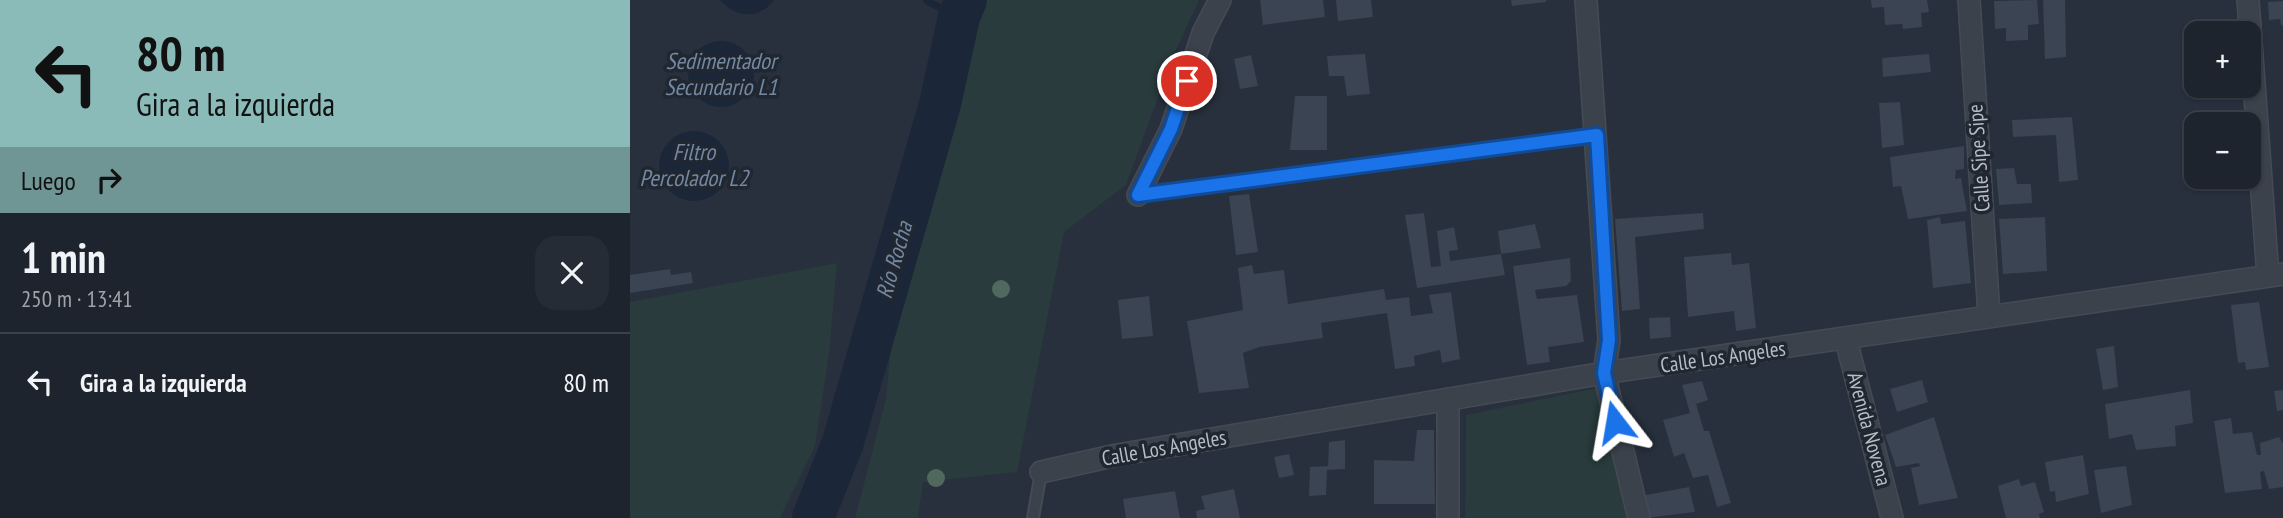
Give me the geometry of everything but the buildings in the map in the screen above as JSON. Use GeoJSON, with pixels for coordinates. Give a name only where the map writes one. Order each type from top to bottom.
{"type":"FeatureCollection","features":[{"type":"Feature","properties":{"kind":"street"},"geometry":{"type":"LineString","coordinates":[[1138,195],[1171,129],[1203,33],[1220,0]]}},
{"type":"Feature","properties":{"kind":"street"},"geometry":{"type":"LineString","coordinates":[[1586,0],[1609,340],[1604,373],[1639,518]]}},
{"type":"Feature","properties":{"kind":"street","name":"Calle Sipe Sipe"},"geometry":{"type":"LineString","coordinates":[[1969,0],[1989,316]]}},
{"type":"Feature","properties":{"kind":"street"},"geometry":{"type":"LineString","coordinates":[[2248,0],[2275,275]]}},
{"type":"Feature","properties":{"kind":"street","name":"Calle Los Angeles"},"geometry":{"type":"LineString","coordinates":[[1041,472],[1118,454],[1604,373],[1846,340],[1989,316],[2275,275]]}},
{"type":"Feature","properties":{"kind":"street","name":"Avenida Novena"},"geometry":{"type":"LineString","coordinates":[[1846,340],[1892,518]]}},
{"type":"Feature","properties":{"kind":"street"},"geometry":{"type":"LineString","coordinates":[[1448,399],[1448,518]]}},
{"type":"Feature","properties":{"kind":"lane"},"geometry":{"type":"LineString","coordinates":[[1138,195],[1597,135]]}},
{"type":"Feature","properties":{"kind":"lane"},"geometry":{"type":"LineString","coordinates":[[1033,518],[1041,472]]}},
{"type":"Feature","properties":{"kind":"shaded area"},"geometry":{"type":"Polygon","coordinates":[[[976,0],[1199,0],[1174,54],[1126,185],[1064,232],[1017,472],[923,482],[918,518],[855,518],[886,399],[894,311],[921,222],[918,190],[947,125],[976,0]]]}},
{"type":"Feature","properties":{"kind":"shaded area"},"geometry":{"type":"Polygon","coordinates":[[[837,263],[829,354],[815,446],[780,518],[630,518],[630,302],[837,263]]]}},
{"type":"Feature","properties":{"kind":"shaded area"},"geometry":{"type":"Polygon","coordinates":[[[1597,388],[1627,518],[1465,518],[1466,415],[1597,388]]]}},
{"type":"Feature","properties":{"kind":"water"},"geometry":{"type":"Polygon","coordinates":[[[720,0],[774,0],[761,11],[747,14],[733,10],[720,0]]]}},
{"type":"Feature","properties":{"kind":"water","name":"Sedimentador Secundario L1"},"geometry":{"type":"Polygon","coordinates":[[[715,41],[727,41],[739,46],[749,56],[754,74],[752,87],[739,102],[727,107],[715,107],[703,102],[693,92],[688,80],[688,68],[693,56],[703,46],[715,41]]]}},
{"type":"Feature","properties":{"kind":"water","name":"Filtro Percolador L2"},"geometry":{"type":"Polygon","coordinates":[[[694,131],[719,141],[729,166],[719,191],[694,201],[669,191],[659,166],[669,141],[694,131]]]}},
{"type":"Feature","properties":{"kind":"waterway","name":"Río Rocha"},"geometry":{"type":"LineString","coordinates":[[813,518],[843,442],[940,104],[959,17],[966,0]]}},
{"type":"Feature","properties":{"kind":"waterway"},"geometry":{"type":"LineString","coordinates":[[927,1],[959,17]]}},
{"type":"Feature","properties":{"kind":"route"},"geometry":{"type":"LineString","coordinates":[[1187,81],[1171,129],[1138,195],[1597,135],[1609,340],[1604,373],[1615,422]]}}]}
